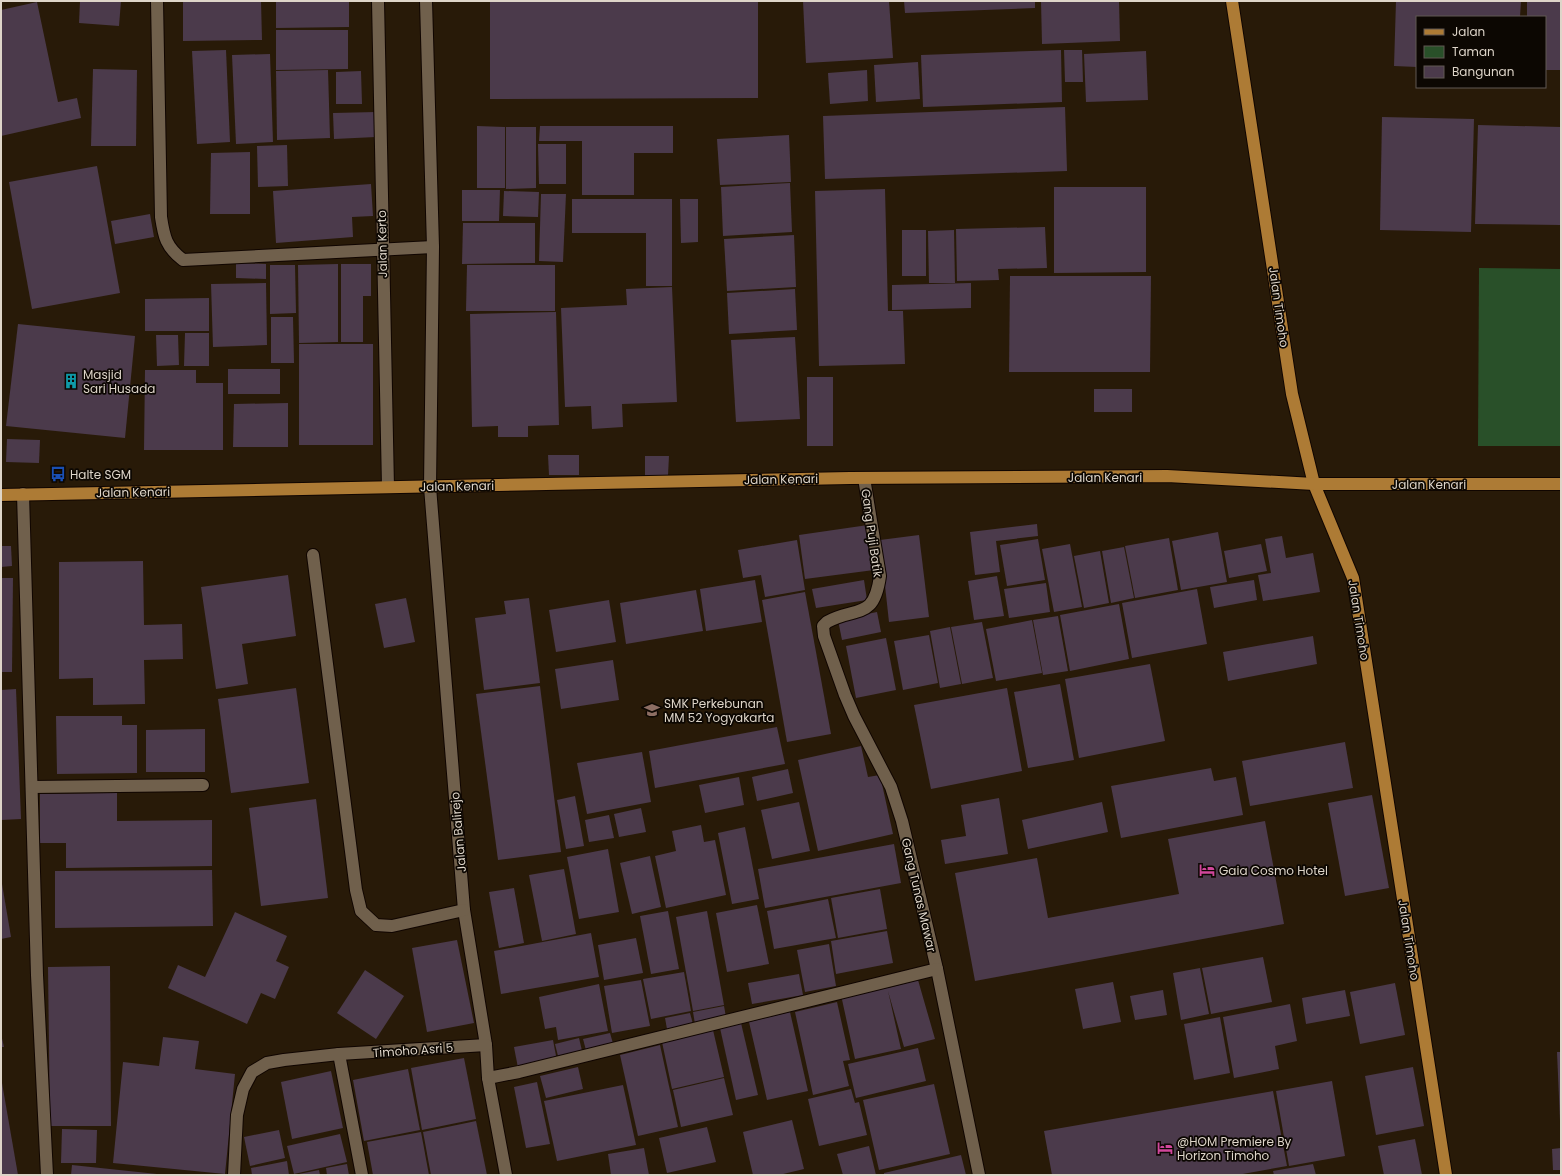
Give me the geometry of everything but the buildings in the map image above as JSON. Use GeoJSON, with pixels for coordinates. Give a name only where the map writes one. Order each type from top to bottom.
{"type":"FeatureCollection","features":[{"type":"Feature","properties":{"kind":"main road","name":"Jalan Timoho"},"geometry":{"type":"LineString","coordinates":[[1232,1],[1291,387],[1314,484],[1353,578],[1446,1175]]}},
{"type":"Feature","properties":{"kind":"main road","name":"Jalan Kenari"},"geometry":{"type":"LineString","coordinates":[[1,495],[864,478],[1167,476],[1314,484],[1561,484]]}},
{"type":"Feature","properties":{"kind":"street"},"geometry":{"type":"LineString","coordinates":[[156,1],[161,217],[164,235],[172,252],[182,260],[433,247]]}},
{"type":"Feature","properties":{"kind":"street","name":"Jalan Kerto"},"geometry":{"type":"LineString","coordinates":[[378,1],[388,487]]}},
{"type":"Feature","properties":{"kind":"street"},"geometry":{"type":"LineString","coordinates":[[426,1],[433,247],[430,486]]}},
{"type":"Feature","properties":{"kind":"street","name":"Gang Puji Batik"},"geometry":{"type":"LineString","coordinates":[[823,626],[831,619],[864,610],[874,599],[878,590],[880,576],[864,478]]}},
{"type":"Feature","properties":{"kind":"street","name":"Jalan Balirejo"},"geometry":{"type":"LineString","coordinates":[[430,486],[464,910],[486,1045],[488,1078],[506,1175]]}},
{"type":"Feature","properties":{"kind":"street"},"geometry":{"type":"LineString","coordinates":[[23,494],[37,974],[47,1175]]}},
{"type":"Feature","properties":{"kind":"street"},"geometry":{"type":"LineString","coordinates":[[313,555],[356,890],[361,911],[376,925],[392,926],[464,910]]}},
{"type":"Feature","properties":{"kind":"street","name":"Gang Tunas Mawar"},"geometry":{"type":"LineString","coordinates":[[823,626],[824,636],[845,694],[854,716],[891,787],[902,821],[937,969],[979,1175]]}},
{"type":"Feature","properties":{"kind":"street"},"geometry":{"type":"LineString","coordinates":[[32,787],[203,785]]}},
{"type":"Feature","properties":{"kind":"street"},"geometry":{"type":"LineString","coordinates":[[488,1078],[519,1072],[937,969]]}},
{"type":"Feature","properties":{"kind":"street","name":"Timoho Asri 5"},"geometry":{"type":"LineString","coordinates":[[234,1175],[237,1115],[243,1089],[252,1072],[267,1063],[339,1054],[486,1045]]}},
{"type":"Feature","properties":{"kind":"street"},"geometry":{"type":"LineString","coordinates":[[339,1054],[362,1175]]}},
{"type":"Feature","properties":{"kind":"green space"},"geometry":{"type":"Polygon","coordinates":[[[1479,268],[1561,269],[1561,446],[1478,446],[1479,268]]]}},
{"type":"Feature","properties":{"kind":"place","name":"Masjid Sari Husada"},"geometry":{"type":"Point","coordinates":[71,381]}},
{"type":"Feature","properties":{"kind":"place","name":"Halte SGM"},"geometry":{"type":"Point","coordinates":[58,474]}},
{"type":"Feature","properties":{"kind":"place","name":"SMK Perkebunan MM 52 Yogyakarta"},"geometry":{"type":"Point","coordinates":[652,710]}},
{"type":"Feature","properties":{"kind":"place","name":"Gaia Cosmo Hotel"},"geometry":{"type":"Point","coordinates":[1207,870]}},
{"type":"Feature","properties":{"kind":"place","name":"@HOM Premiere By Horizon Timoho"},"geometry":{"type":"Point","coordinates":[1165,1148]}}]}
